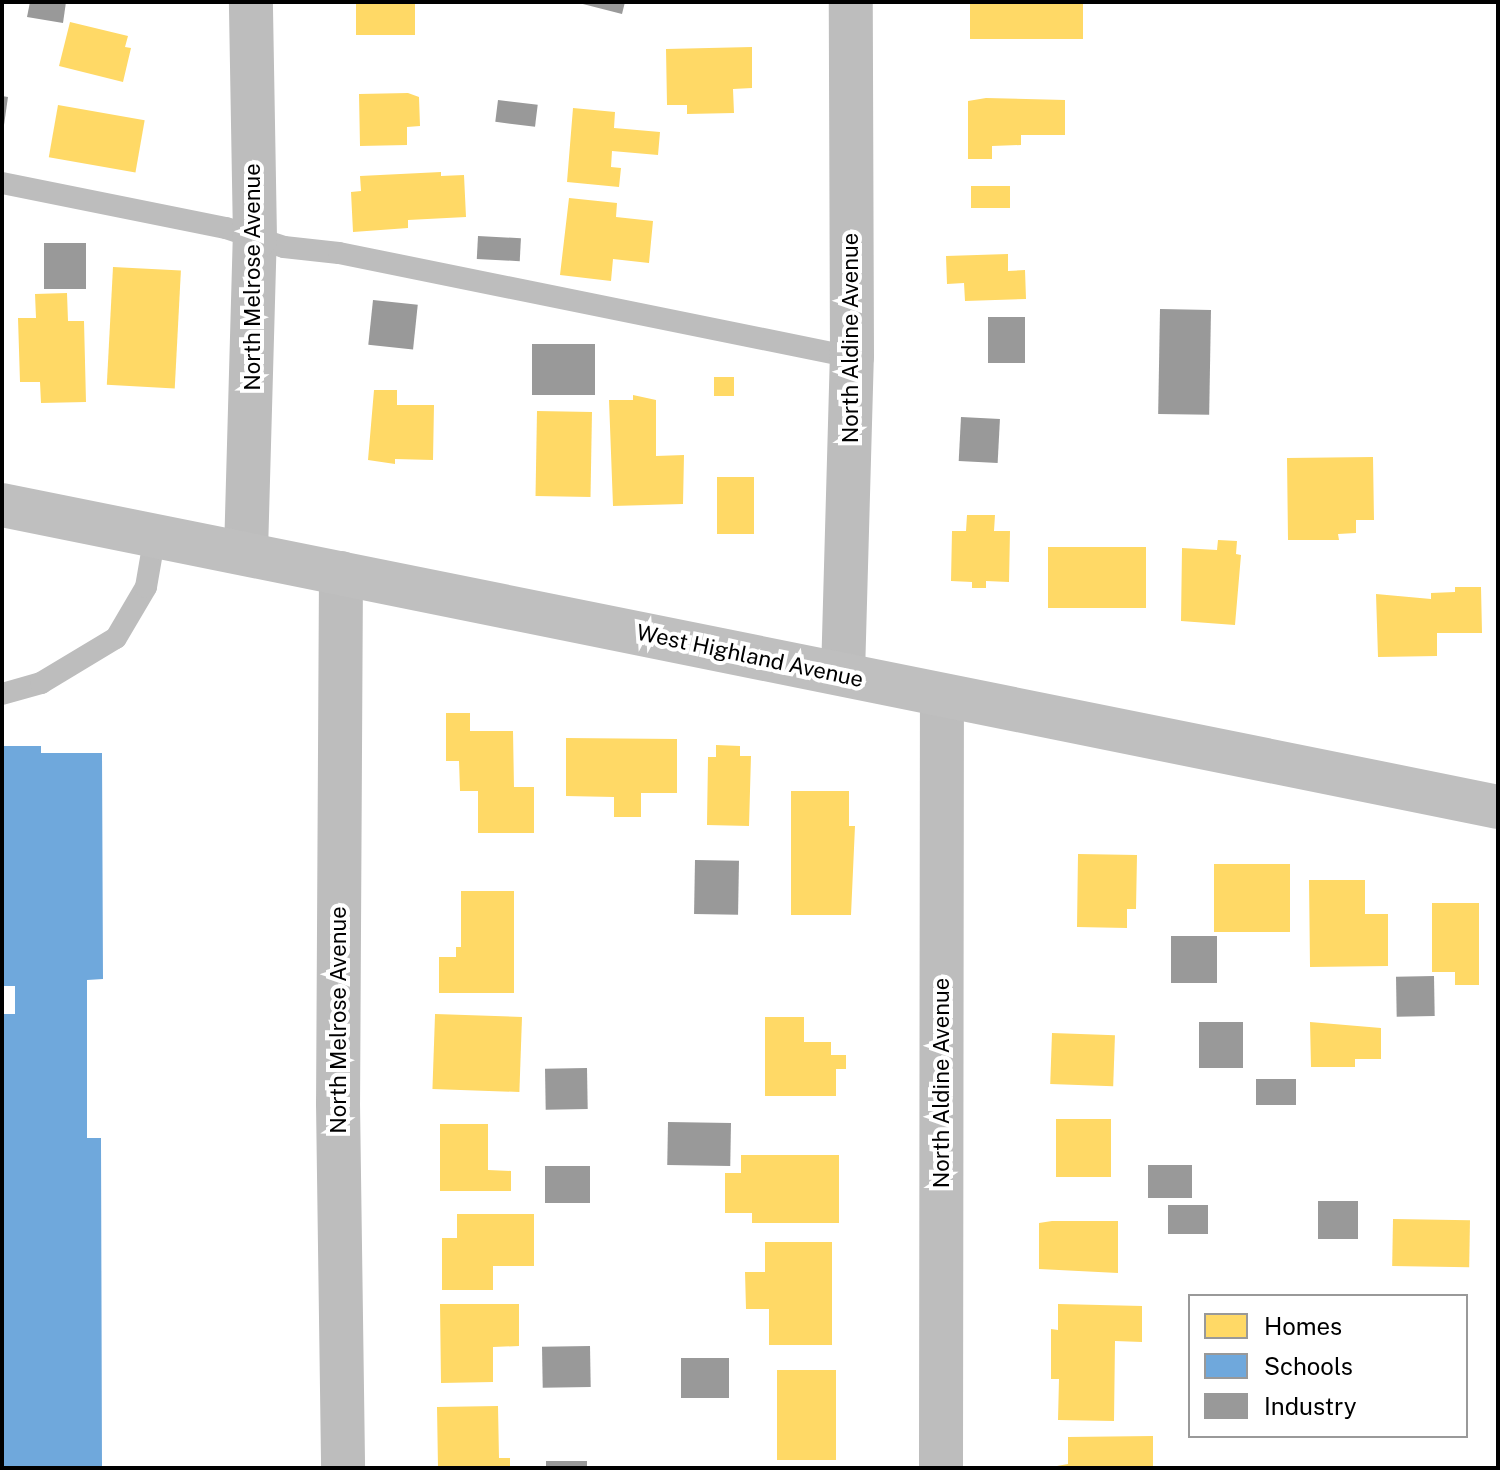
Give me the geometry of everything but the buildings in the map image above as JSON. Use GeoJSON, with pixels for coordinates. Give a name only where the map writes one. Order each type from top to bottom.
{"type":"FeatureCollection","features":[{"type":"Feature","properties":{"kind":"main road","name":"West Highland Avenue"},"geometry":{"type":"LineString","coordinates":[[2,505],[843,674],[942,698],[1498,807]]}},
{"type":"Feature","properties":{"kind":"street","name":"North Melrose Avenue"},"geometry":{"type":"LineString","coordinates":[[246,552],[255,238],[251,2]]}},
{"type":"Feature","properties":{"kind":"street","name":"North Aldine Avenue"},"geometry":{"type":"LineString","coordinates":[[843,674],[852,357],[851,2]]}},
{"type":"Feature","properties":{"kind":"street","name":"North Melrose Avenue"},"geometry":{"type":"LineString","coordinates":[[341,573],[338,1103],[343,1468]]}},
{"type":"Feature","properties":{"kind":"street","name":"North Aldine Avenue"},"geometry":{"type":"LineString","coordinates":[[941,1468],[942,698]]}},
{"type":"Feature","properties":{"kind":"lane"},"geometry":{"type":"LineString","coordinates":[[2,183],[226,228],[255,238],[852,357]]}},
{"type":"Feature","properties":{"kind":"lane"},"geometry":{"type":"LineString","coordinates":[[2,694],[41,683],[116,638],[146,587],[155,535]]}}]}
